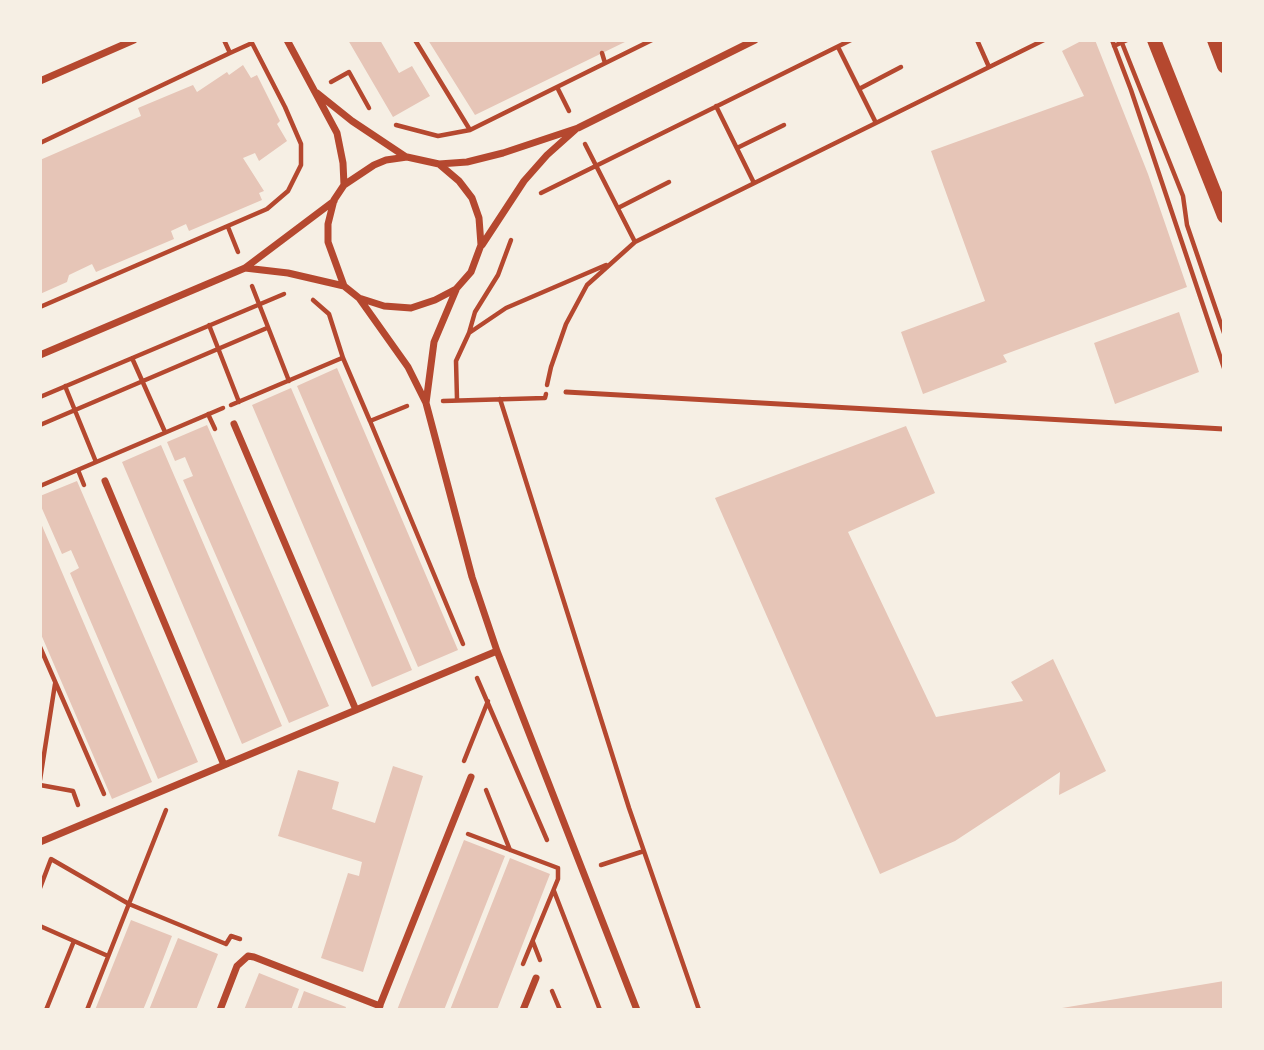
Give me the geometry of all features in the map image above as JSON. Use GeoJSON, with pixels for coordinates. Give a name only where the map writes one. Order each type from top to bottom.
{"type":"FeatureCollection","features":[{"type":"Feature","properties":{"kind":"main road"},"geometry":{"type":"LineString","coordinates":[[1154,40],[1224,216]]}},
{"type":"Feature","properties":{"kind":"main road"},"geometry":{"type":"LineString","coordinates":[[1213,40],[1224,66]]}},
{"type":"Feature","properties":{"kind":"street"},"geometry":{"type":"LineString","coordinates":[[40,81],[134,40]]}},
{"type":"Feature","properties":{"kind":"street"},"geometry":{"type":"LineString","coordinates":[[287,40],[337,133],[344,185]]}},
{"type":"Feature","properties":{"kind":"street"},"geometry":{"type":"LineString","coordinates":[[40,355],[244,268],[334,200],[344,185],[374,165],[407,157],[439,164],[467,162],[503,153],[578,128],[755,40]]}},
{"type":"Feature","properties":{"kind":"street"},"geometry":{"type":"LineString","coordinates":[[314,91],[352,121],[407,157]]}},
{"type":"Feature","properties":{"kind":"street"},"geometry":{"type":"LineString","coordinates":[[426,403],[434,342],[456,289],[471,272],[481,245],[524,181],[547,155],[578,128]]}},
{"type":"Feature","properties":{"kind":"street"},"geometry":{"type":"LineString","coordinates":[[439,164],[459,181],[471,198],[479,218],[481,245]]}},
{"type":"Feature","properties":{"kind":"street"},"geometry":{"type":"LineString","coordinates":[[334,200],[328,224],[328,242],[333,262],[344,286]]}},
{"type":"Feature","properties":{"kind":"street"},"geometry":{"type":"LineString","coordinates":[[244,268],[288,273],[344,286],[359,298],[408,368],[426,403],[472,578],[497,651],[637,1010]]}},
{"type":"Feature","properties":{"kind":"street"},"geometry":{"type":"LineString","coordinates":[[359,298],[384,306],[411,308],[456,289]]}},
{"type":"Feature","properties":{"kind":"street"},"geometry":{"type":"LineString","coordinates":[[234,424],[356,710]]}},
{"type":"Feature","properties":{"kind":"street"},"geometry":{"type":"LineString","coordinates":[[105,481],[224,765]]}},
{"type":"Feature","properties":{"kind":"street"},"geometry":{"type":"LineString","coordinates":[[40,842],[497,651]]}},
{"type":"Feature","properties":{"kind":"street"},"geometry":{"type":"LineString","coordinates":[[220,1010],[237,966],[248,956],[379,1008],[471,777]]}},
{"type":"Feature","properties":{"kind":"street"},"geometry":{"type":"LineString","coordinates":[[523,1010],[536,978]]}},
{"type":"Feature","properties":{"kind":"lane"},"geometry":{"type":"LineString","coordinates":[[566,392],[1224,429]]}},
{"type":"Feature","properties":{"kind":"path"},"geometry":{"type":"LineString","coordinates":[[224,40],[230,54]]}},
{"type":"Feature","properties":{"kind":"path"},"geometry":{"type":"LineString","coordinates":[[415,40],[470,130]]}},
{"type":"Feature","properties":{"kind":"path"},"geometry":{"type":"LineString","coordinates":[[394,124],[438,136],[470,130],[652,40]]}},
{"type":"Feature","properties":{"kind":"path"},"geometry":{"type":"LineString","coordinates":[[532,197],[851,40]]}},
{"type":"Feature","properties":{"kind":"path"},"geometry":{"type":"LineString","coordinates":[[977,40],[989,67]]}},
{"type":"Feature","properties":{"kind":"path"},"geometry":{"type":"LineString","coordinates":[[514,232],[498,275],[475,312],[456,361],[457,399],[545,398],[551,366],[566,324],[587,285],[635,242],[1044,40]]}},
{"type":"Feature","properties":{"kind":"path"},"geometry":{"type":"LineString","coordinates":[[1224,333],[1188,225],[1183,196],[1125,41],[1113,43],[1224,368]]}},
{"type":"Feature","properties":{"kind":"path"},"geometry":{"type":"LineString","coordinates":[[40,143],[252,43],[302,144],[301,165],[288,191],[267,209],[40,307]]}},
{"type":"Feature","properties":{"kind":"path"},"geometry":{"type":"LineString","coordinates":[[838,47],[876,123]]}},
{"type":"Feature","properties":{"kind":"path"},"geometry":{"type":"LineString","coordinates":[[602,53],[605,63]]}},
{"type":"Feature","properties":{"kind":"path"},"geometry":{"type":"LineString","coordinates":[[859,89],[901,67]]}},
{"type":"Feature","properties":{"kind":"path"},"geometry":{"type":"LineString","coordinates":[[349,72],[373,116]]}},
{"type":"Feature","properties":{"kind":"path"},"geometry":{"type":"LineString","coordinates":[[716,106],[754,183]]}},
{"type":"Feature","properties":{"kind":"path"},"geometry":{"type":"LineString","coordinates":[[737,148],[784,125]]}},
{"type":"Feature","properties":{"kind":"path"},"geometry":{"type":"LineString","coordinates":[[602,177],[635,242]]}},
{"type":"Feature","properties":{"kind":"path"},"geometry":{"type":"LineString","coordinates":[[618,208],[669,182]]}},
{"type":"Feature","properties":{"kind":"path"},"geometry":{"type":"LineString","coordinates":[[469,333],[506,308],[612,262]]}},
{"type":"Feature","properties":{"kind":"path"},"geometry":{"type":"LineString","coordinates":[[40,397],[259,303],[288,294]]}},
{"type":"Feature","properties":{"kind":"path"},"geometry":{"type":"LineString","coordinates":[[306,298],[316,302],[329,314],[343,358],[549,845]]}},
{"type":"Feature","properties":{"kind":"path"},"geometry":{"type":"LineString","coordinates":[[259,303],[289,381]]}},
{"type":"Feature","properties":{"kind":"path"},"geometry":{"type":"LineString","coordinates":[[209,325],[239,402]]}},
{"type":"Feature","properties":{"kind":"path"},"geometry":{"type":"LineString","coordinates":[[40,425],[267,328]]}},
{"type":"Feature","properties":{"kind":"path"},"geometry":{"type":"LineString","coordinates":[[132,358],[164,432]]}},
{"type":"Feature","properties":{"kind":"path"},"geometry":{"type":"LineString","coordinates":[[40,486],[343,358]]}},
{"type":"Feature","properties":{"kind":"path"},"geometry":{"type":"LineString","coordinates":[[65,386],[96,462]]}},
{"type":"Feature","properties":{"kind":"path"},"geometry":{"type":"LineString","coordinates":[[500,399],[629,808],[699,1010]]}},
{"type":"Feature","properties":{"kind":"path"},"geometry":{"type":"LineString","coordinates":[[370,421],[405,406]]}},
{"type":"Feature","properties":{"kind":"path"},"geometry":{"type":"LineString","coordinates":[[40,647],[107,802]]}},
{"type":"Feature","properties":{"kind":"path"},"geometry":{"type":"LineString","coordinates":[[55,684],[40,783],[73,791],[81,812]]}},
{"type":"Feature","properties":{"kind":"path"},"geometry":{"type":"LineString","coordinates":[[469,748],[474,760]]}},
{"type":"Feature","properties":{"kind":"path"},"geometry":{"type":"LineString","coordinates":[[485,786],[511,851]]}},
{"type":"Feature","properties":{"kind":"path"},"geometry":{"type":"LineString","coordinates":[[87,1010],[169,802]]}},
{"type":"Feature","properties":{"kind":"path"},"geometry":{"type":"LineString","coordinates":[[462,837],[464,834],[470,834],[559,869]]}},
{"type":"Feature","properties":{"kind":"path"},"geometry":{"type":"LineString","coordinates":[[519,975],[558,879],[559,869],[554,857]]}},
{"type":"Feature","properties":{"kind":"path"},"geometry":{"type":"LineString","coordinates":[[40,888],[51,859],[129,904],[226,944]]}},
{"type":"Feature","properties":{"kind":"path"},"geometry":{"type":"LineString","coordinates":[[553,890],[600,1010]]}},
{"type":"Feature","properties":{"kind":"path"},"geometry":{"type":"LineString","coordinates":[[40,926],[108,956]]}},
{"type":"Feature","properties":{"kind":"path"},"geometry":{"type":"LineString","coordinates":[[46,1010],[74,941]]}},
{"type":"Feature","properties":{"kind":"building"},"geometry":{"type":"Polygon","coordinates":[[[348,40],[380,40],[399,73],[412,66],[430,96],[393,117],[348,40]]]}},
{"type":"Feature","properties":{"kind":"building"},"geometry":{"type":"Polygon","coordinates":[[[428,40],[629,40],[475,115],[428,40]]]}},
{"type":"Feature","properties":{"kind":"building"},"geometry":{"type":"Polygon","coordinates":[[[1083,40],[1095,40],[1148,174],[1187,287],[1003,355],[1007,362],[923,394],[901,332],[985,301],[931,151],[1084,96],[1062,51],[1083,40]]]}},
{"type":"Feature","properties":{"kind":"building"},"geometry":{"type":"Polygon","coordinates":[[[243,65],[251,78],[257,75],[287,141],[259,161],[255,153],[243,158],[264,191],[259,193],[262,200],[189,231],[186,224],[171,231],[174,239],[96,272],[92,264],[69,275],[67,282],[40,294],[40,160],[141,116],[138,108],[193,85],[197,92],[243,65]]]}},
{"type":"Feature","properties":{"kind":"building"},"geometry":{"type":"Polygon","coordinates":[[[1179,312],[1199,372],[1115,404],[1094,343],[1179,312]]]}},
{"type":"Feature","properties":{"kind":"building"},"geometry":{"type":"Polygon","coordinates":[[[337,368],[458,650],[418,667],[297,386],[337,368]]]}},
{"type":"Feature","properties":{"kind":"building"},"geometry":{"type":"Polygon","coordinates":[[[291,388],[412,670],[372,687],[252,405],[291,388]]]}},
{"type":"Feature","properties":{"kind":"building"},"geometry":{"type":"Polygon","coordinates":[[[207,425],[329,706],[289,723],[183,480],[193,476],[185,457],[175,461],[167,442],[207,425]]]}},
{"type":"Feature","properties":{"kind":"building"},"geometry":{"type":"Polygon","coordinates":[[[906,426],[935,493],[848,532],[936,717],[1023,701],[1011,682],[1053,659],[1106,771],[1059,795],[1060,772],[955,841],[880,874],[715,498],[906,426]]]}},
{"type":"Feature","properties":{"kind":"building"},"geometry":{"type":"Polygon","coordinates":[[[161,445],[282,726],[242,744],[122,462],[161,445]]]}},
{"type":"Feature","properties":{"kind":"building"},"geometry":{"type":"Polygon","coordinates":[[[77,481],[198,762],[158,779],[70,573],[79,568],[71,550],[62,554],[40,504],[40,496],[77,481]]]}},
{"type":"Feature","properties":{"kind":"building"},"geometry":{"type":"Polygon","coordinates":[[[40,521],[152,782],[112,799],[40,632],[40,521]]]}},
{"type":"Feature","properties":{"kind":"building"},"geometry":{"type":"Polygon","coordinates":[[[393,766],[423,776],[363,972],[321,958],[348,873],[359,876],[362,862],[278,836],[298,770],[339,782],[332,809],[375,823],[393,766]]]}},
{"type":"Feature","properties":{"kind":"building"},"geometry":{"type":"Polygon","coordinates":[[[464,840],[505,856],[444,1010],[397,1010],[464,840]]]}},
{"type":"Feature","properties":{"kind":"building"},"geometry":{"type":"Polygon","coordinates":[[[510,858],[550,874],[497,1010],[450,1010],[510,858]]]}},
{"type":"Feature","properties":{"kind":"building"},"geometry":{"type":"Polygon","coordinates":[[[131,920],[172,936],[150,993],[143,1010],[95,1010],[131,920]]]}},
{"type":"Feature","properties":{"kind":"building"},"geometry":{"type":"Polygon","coordinates":[[[178,938],[218,954],[196,1010],[149,1010],[178,938]]]}},
{"type":"Feature","properties":{"kind":"building"},"geometry":{"type":"Polygon","coordinates":[[[259,973],[299,989],[291,1010],[244,1010],[259,973]]]}},
{"type":"Feature","properties":{"kind":"building"},"geometry":{"type":"Polygon","coordinates":[[[1224,981],[1224,1010],[1062,1010],[1062,1008],[1224,981]]]}},
{"type":"Feature","properties":{"kind":"building"},"geometry":{"type":"Polygon","coordinates":[[[304,991],[346,1007],[345,1010],[297,1010],[304,991]]]}}]}
